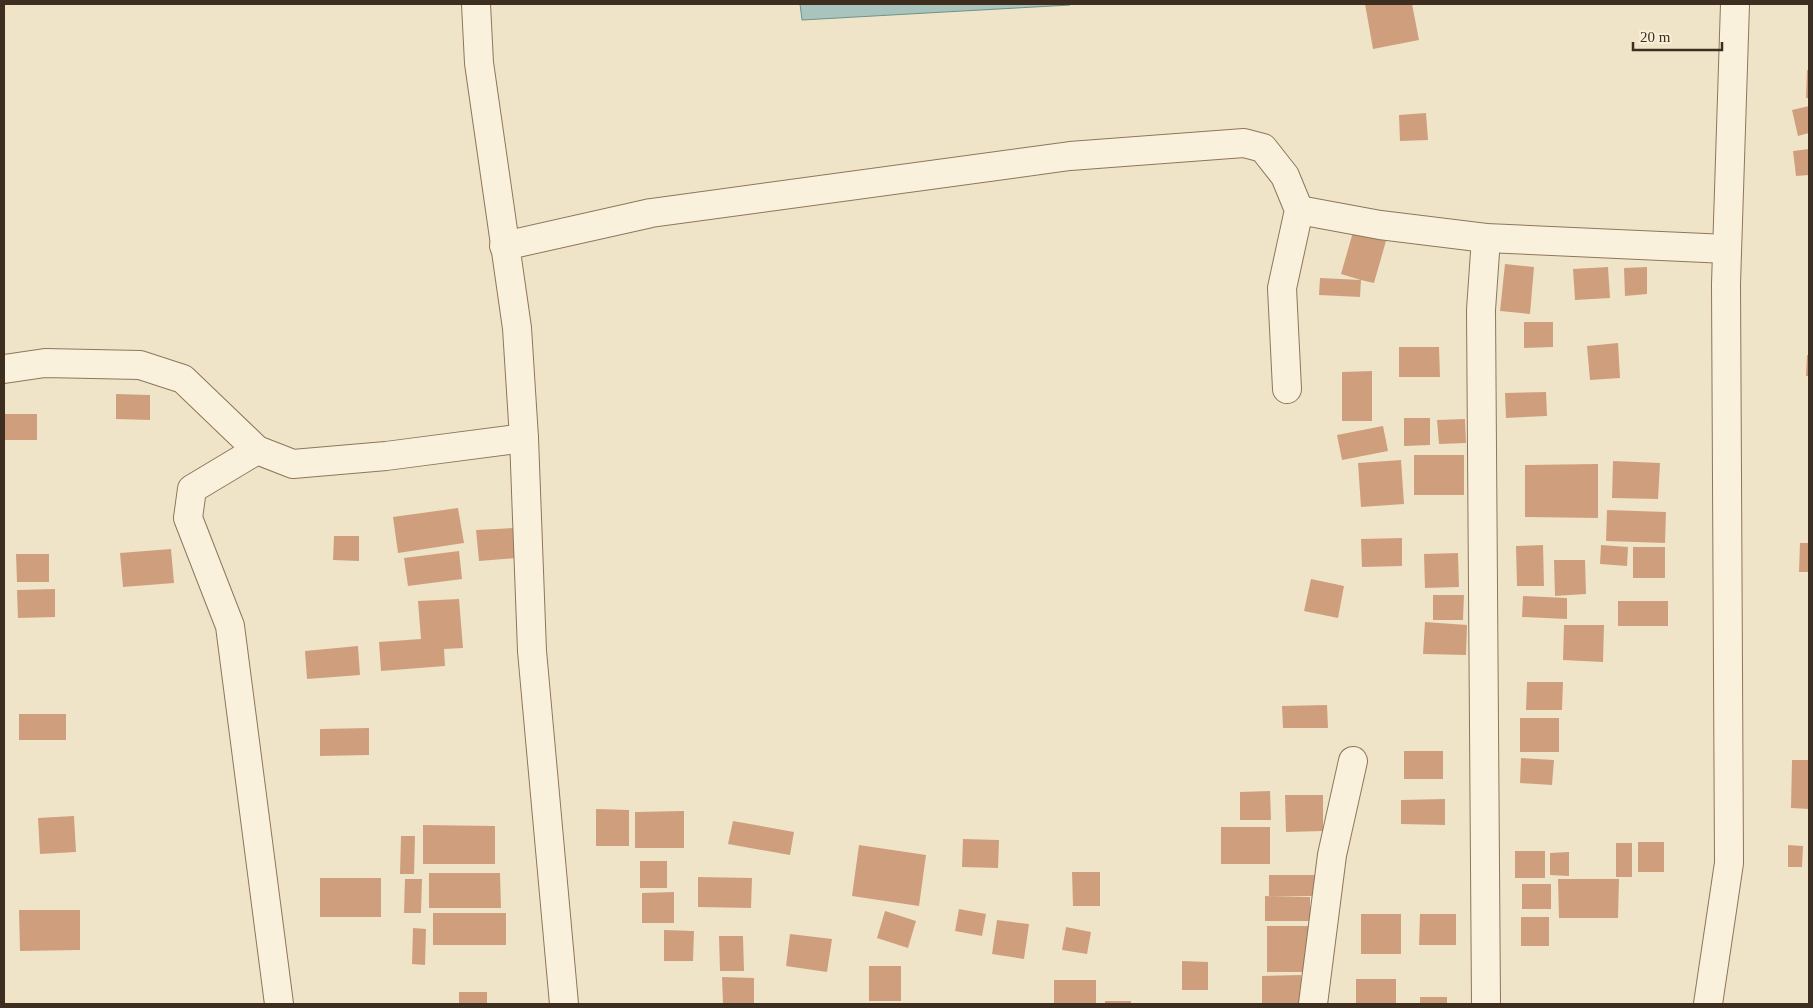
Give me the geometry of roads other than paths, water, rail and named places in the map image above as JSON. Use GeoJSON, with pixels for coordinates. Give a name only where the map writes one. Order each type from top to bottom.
{"type":"FeatureCollection","features":[{"type":"Feature","properties":{"kind":"street"},"geometry":{"type":"LineString","coordinates":[[476,4],[479,63],[516,328],[524,438],[532,651],[564,1004]]}},
{"type":"Feature","properties":{"kind":"street"},"geometry":{"type":"LineString","coordinates":[[1708,1004],[1729,863],[1726,304],[1735,4]]}},
{"type":"Feature","properties":{"kind":"street"},"geometry":{"type":"LineString","coordinates":[[504,246],[651,212],[1070,156],[1244,143],[1263,148],[1285,176],[1299,210],[1282,288],[1287,389]]}},
{"type":"Feature","properties":{"kind":"street"},"geometry":{"type":"LineString","coordinates":[[1299,210],[1380,225],[1486,238],[1727,249]]}},
{"type":"Feature","properties":{"kind":"street"},"geometry":{"type":"LineString","coordinates":[[1486,238],[1481,310],[1486,1004]]}},
{"type":"Feature","properties":{"kind":"street"},"geometry":{"type":"LineString","coordinates":[[4,369],[44,363],[140,365],[183,378],[257,450],[293,464],[386,456],[524,438]]}},
{"type":"Feature","properties":{"kind":"street"},"geometry":{"type":"LineString","coordinates":[[257,450],[192,489],[188,518],[230,626],[279,1004]]}},
{"type":"Feature","properties":{"kind":"street"},"geometry":{"type":"LineString","coordinates":[[1313,1004],[1332,854],[1353,762]]}},
{"type":"Feature","properties":{"kind":"water"},"geometry":{"type":"Polygon","coordinates":[[[800,4],[1070,4],[1070,5],[802,20],[800,4]]]}}]}
